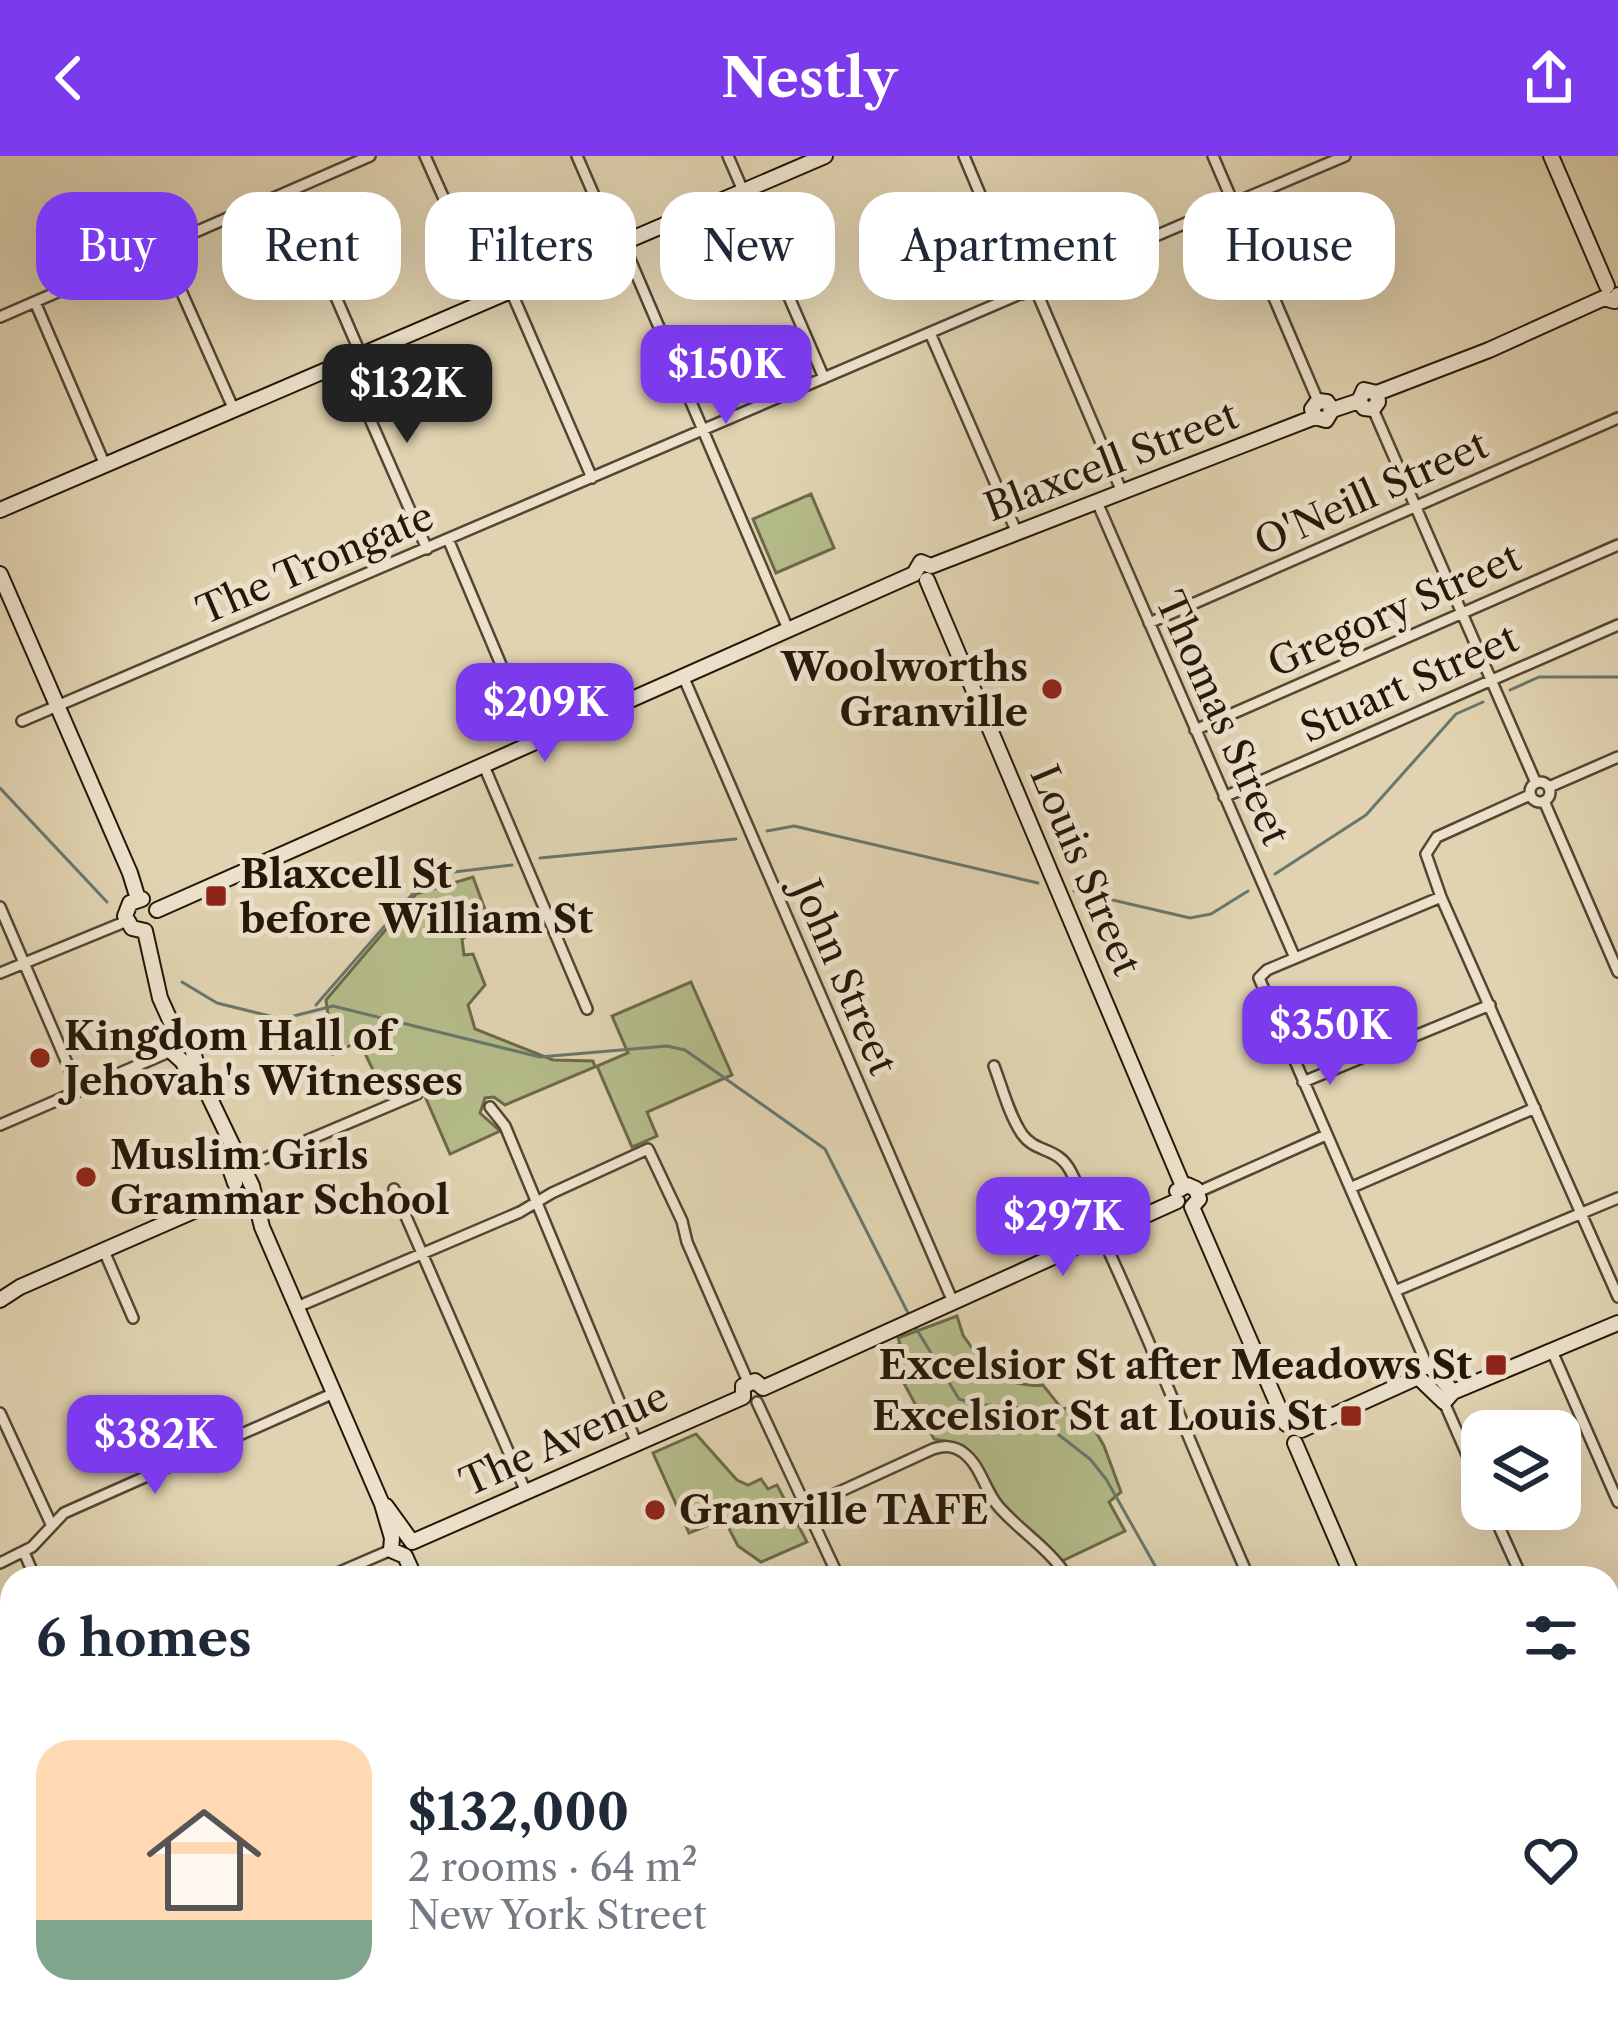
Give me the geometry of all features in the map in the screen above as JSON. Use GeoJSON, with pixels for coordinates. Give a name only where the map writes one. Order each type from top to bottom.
{"type":"FeatureCollection","features":[{"type":"Feature","properties":{"kind":"street"},"geometry":{"type":"LineString","coordinates":[[198,232],[370,156]]}},
{"type":"Feature","properties":{"kind":"street"},"geometry":{"type":"LineString","coordinates":[[425,156],[441,192]]}},
{"type":"Feature","properties":{"kind":"street"},"geometry":{"type":"LineString","coordinates":[[577,156],[595,192]]}},
{"type":"Feature","properties":{"kind":"street"},"geometry":{"type":"LineString","coordinates":[[728,156],[824,378]]}},
{"type":"Feature","properties":{"kind":"street"},"geometry":{"type":"LineString","coordinates":[[636,237],[825,156]]}},
{"type":"Feature","properties":{"kind":"street"},"geometry":{"type":"LineString","coordinates":[[964,156],[979,192]]}},
{"type":"Feature","properties":{"kind":"street"},"geometry":{"type":"LineString","coordinates":[[1214,156],[1229,192]]}},
{"type":"Feature","properties":{"kind":"street","name":"The Trongate"},"geometry":{"type":"LineString","coordinates":[[1260,192],[1345,156]]}},
{"type":"Feature","properties":{"kind":"street"},"geometry":{"type":"LineString","coordinates":[[1551,156],[1612,292]]}},
{"type":"Feature","properties":{"kind":"street"},"geometry":{"type":"LineString","coordinates":[[290,191],[361,355]]}},
{"type":"Feature","properties":{"kind":"street"},"geometry":{"type":"LineString","coordinates":[[636,280],[788,629]]}},
{"type":"Feature","properties":{"kind":"street","name":"Blaxcell Street"},"geometry":{"type":"LineString","coordinates":[[157,910],[788,629],[1322,410],[1369,401],[1612,292]]}},
{"type":"Feature","properties":{"kind":"street"},"geometry":{"type":"LineString","coordinates":[[0,317],[40,300]]}},
{"type":"Feature","properties":{"kind":"street"},"geometry":{"type":"LineString","coordinates":[[185,300],[234,410]]}},
{"type":"Feature","properties":{"kind":"street"},"geometry":{"type":"LineString","coordinates":[[0,510],[489,300]]}},
{"type":"Feature","properties":{"kind":"street"},"geometry":{"type":"LineString","coordinates":[[515,300],[592,478]]}},
{"type":"Feature","properties":{"kind":"street","name":"The Trongate"},"geometry":{"type":"LineString","coordinates":[[22,722],[1008,300]]}},
{"type":"Feature","properties":{"kind":"street"},"geometry":{"type":"LineString","coordinates":[[1040,300],[1123,492]]}},
{"type":"Feature","properties":{"kind":"street"},"geometry":{"type":"LineString","coordinates":[[1275,300],[1322,410]]}},
{"type":"Feature","properties":{"kind":"street"},"geometry":{"type":"LineString","coordinates":[[35,302],[105,465]]}},
{"type":"Feature","properties":{"kind":"street"},"geometry":{"type":"LineString","coordinates":[[930,333],[1017,533]]}},
{"type":"Feature","properties":{"kind":"street"},"geometry":{"type":"LineString","coordinates":[[345,362],[427,549]]}},
{"type":"Feature","properties":{"kind":"street"},"geometry":{"type":"LineString","coordinates":[[1369,401],[1536,783],[1549,787],[1618,757]]}},
{"type":"Feature","properties":{"kind":"street","name":"O'Neill Street"},"geometry":{"type":"LineString","coordinates":[[1148,623],[1618,418]]}},
{"type":"Feature","properties":{"kind":"street","name":"Thomas Street"},"geometry":{"type":"LineString","coordinates":[[1097,502],[1295,958]]}},
{"type":"Feature","properties":{"kind":"street"},"geometry":{"type":"LineString","coordinates":[[448,539],[533,743]]}},
{"type":"Feature","properties":{"kind":"street","name":"Gregory Street"},"geometry":{"type":"LineString","coordinates":[[1195,730],[1618,545]]}},
{"type":"Feature","properties":{"kind":"street","name":"Louis Street"},"geometry":{"type":"LineString","coordinates":[[924,573],[1191,1189]]}},
{"type":"Feature","properties":{"kind":"street"},"geometry":{"type":"LineString","coordinates":[[0,574],[138,899]]}},
{"type":"Feature","properties":{"kind":"street","name":"Stuart Street"},"geometry":{"type":"LineString","coordinates":[[1224,797],[1618,625]]}},
{"type":"Feature","properties":{"kind":"street","name":"John Street"},"geometry":{"type":"LineString","coordinates":[[683,676],[953,1302]]}},
{"type":"Feature","properties":{"kind":"street"},"geometry":{"type":"LineString","coordinates":[[484,766],[587,1010]]}},
{"type":"Feature","properties":{"kind":"street"},"geometry":{"type":"LineString","coordinates":[[1536,783],[1530,795],[1437,837],[1426,854],[1618,1297]]}},
{"type":"Feature","properties":{"kind":"street"},"geometry":{"type":"LineString","coordinates":[[1544,801],[1549,787]]}},
{"type":"Feature","properties":{"kind":"street"},"geometry":{"type":"LineString","coordinates":[[1530,795],[1544,801],[1618,972]]}},
{"type":"Feature","properties":{"kind":"street"},"geometry":{"type":"LineString","coordinates":[[1442,897],[1258,978],[1394,1291],[1423,1371],[1449,1397],[1461,1430]]}},
{"type":"Feature","properties":{"kind":"street"},"geometry":{"type":"LineString","coordinates":[[138,899],[149,901],[157,910],[156,922],[145,931],[135,930],[127,921],[127,908],[138,899]]}},
{"type":"Feature","properties":{"kind":"street"},"geometry":{"type":"LineString","coordinates":[[0,908],[79,1090]]}},
{"type":"Feature","properties":{"kind":"street"},"geometry":{"type":"LineString","coordinates":[[0,973],[127,921]]}},
{"type":"Feature","properties":{"kind":"street"},"geometry":{"type":"LineString","coordinates":[[145,931],[160,998],[190,1073],[382,1504],[389,1509],[410,1566]]}},
{"type":"Feature","properties":{"kind":"street"},"geometry":{"type":"LineString","coordinates":[[1303,1082],[1490,1005]]}},
{"type":"Feature","properties":{"kind":"street"},"geometry":{"type":"LineString","coordinates":[[0,1125],[180,1049]]}},
{"type":"Feature","properties":{"kind":"street"},"geometry":{"type":"LineString","coordinates":[[994,1066],[1023,1135],[1059,1154],[1101,1235],[1245,1566]]}},
{"type":"Feature","properties":{"kind":"street"},"geometry":{"type":"LineString","coordinates":[[0,1300],[212,1203],[417,1094]]}},
{"type":"Feature","properties":{"kind":"street"},"geometry":{"type":"LineString","coordinates":[[490,1107],[505,1126],[637,1444]]}},
{"type":"Feature","properties":{"kind":"street"},"geometry":{"type":"LineString","coordinates":[[1350,1188],[1535,1108]]}},
{"type":"Feature","properties":{"kind":"street"},"geometry":{"type":"LineString","coordinates":[[1326,1135],[1178,1190],[1294,1432],[1348,1566]]}},
{"type":"Feature","properties":{"kind":"street"},"geometry":{"type":"LineString","coordinates":[[297,1307],[647,1149],[833,1566]]}},
{"type":"Feature","properties":{"kind":"street"},"geometry":{"type":"LineString","coordinates":[[394,1189],[526,1492]]}},
{"type":"Feature","properties":{"kind":"street"},"geometry":{"type":"LineString","coordinates":[[1394,1291],[1618,1198]]}},
{"type":"Feature","properties":{"kind":"street","name":"The Avenue"},"geometry":{"type":"LineString","coordinates":[[352,1566],[1101,1235],[1185,1204]]}},
{"type":"Feature","properties":{"kind":"street"},"geometry":{"type":"LineString","coordinates":[[104,1251],[133,1318]]}},
{"type":"Feature","properties":{"kind":"street"},"geometry":{"type":"LineString","coordinates":[[1449,1397],[1618,1323]]}},
{"type":"Feature","properties":{"kind":"street"},"geometry":{"type":"LineString","coordinates":[[1552,1351],[1618,1502]]}},
{"type":"Feature","properties":{"kind":"street"},"geometry":{"type":"LineString","coordinates":[[1294,1432],[1423,1371]]}},
{"type":"Feature","properties":{"kind":"street"},"geometry":{"type":"LineString","coordinates":[[0,1563],[24,1552],[74,1508],[334,1393]]}},
{"type":"Feature","properties":{"kind":"street"},"geometry":{"type":"LineString","coordinates":[[0,1413],[51,1524]]}},
{"type":"Feature","properties":{"kind":"street"},"geometry":{"type":"LineString","coordinates":[[173,1413],[192,1456]]}},
{"type":"Feature","properties":{"kind":"street"},"geometry":{"type":"LineString","coordinates":[[804,1508],[946,1445],[972,1461],[1001,1510],[1060,1566]]}},
{"type":"Feature","properties":{"kind":"street"},"geometry":{"type":"LineString","coordinates":[[1500,1530],[1517,1566]]}},
{"type":"Feature","properties":{"kind":"street"},"geometry":{"type":"LineString","coordinates":[[24,1552],[30,1566]]}},
{"type":"Feature","properties":{"kind":"green space"},"geometry":{"type":"Polygon","coordinates":[[[811,494],[834,548],[776,573],[753,519],[811,494]]]}},
{"type":"Feature","properties":{"kind":"green space"},"geometry":{"type":"Polygon","coordinates":[[[473,877],[490,923],[462,939],[464,955],[473,954],[485,985],[468,1005],[475,1029],[553,1060],[593,1061],[595,1067],[505,1105],[494,1097],[485,1098],[480,1113],[500,1131],[450,1154],[420,1085],[386,1097],[359,1041],[333,1054],[326,1000],[416,894],[473,877]]]}},
{"type":"Feature","properties":{"kind":"green space"},"geometry":{"type":"Polygon","coordinates":[[[691,982],[732,1075],[647,1112],[657,1136],[632,1147],[597,1066],[628,1053],[612,1016],[691,982]]]}},
{"type":"Feature","properties":{"kind":"green space"},"geometry":{"type":"Polygon","coordinates":[[[957,1316],[963,1335],[994,1380],[1043,1385],[1062,1409],[1081,1406],[1104,1446],[1121,1492],[1109,1502],[1125,1531],[1060,1562],[1001,1505],[968,1451],[934,1439],[886,1350],[900,1344],[898,1338],[957,1316]]]}},
{"type":"Feature","properties":{"kind":"green space"},"geometry":{"type":"Polygon","coordinates":[[[696,1434],[737,1480],[748,1485],[761,1479],[768,1489],[777,1485],[807,1542],[761,1562],[738,1546],[724,1519],[689,1533],[653,1453],[696,1434]]]}},
{"type":"Feature","properties":{"kind":"waterway"},"geometry":{"type":"LineString","coordinates":[[1510,690],[1539,677],[1618,677]]}},
{"type":"Feature","properties":{"kind":"waterway"},"geometry":{"type":"LineString","coordinates":[[1275,874],[1366,815],[1456,714],[1483,702]]}},
{"type":"Feature","properties":{"kind":"waterway"},"geometry":{"type":"LineString","coordinates":[[0,788],[107,902]]}},
{"type":"Feature","properties":{"kind":"waterway"},"geometry":{"type":"LineString","coordinates":[[767,831],[794,826],[1038,883]]}},
{"type":"Feature","properties":{"kind":"waterway"},"geometry":{"type":"LineString","coordinates":[[540,858],[736,839]]}},
{"type":"Feature","properties":{"kind":"waterway"},"geometry":{"type":"LineString","coordinates":[[316,1005],[429,875],[512,865]]}},
{"type":"Feature","properties":{"kind":"waterway"},"geometry":{"type":"LineString","coordinates":[[1074,891],[1190,918],[1211,914],[1248,891]]}},
{"type":"Feature","properties":{"kind":"waterway"},"geometry":{"type":"LineString","coordinates":[[182,982],[217,1003],[282,1019],[333,1006],[540,1057],[667,1046],[685,1050],[825,1149],[910,1317]]}},
{"type":"Feature","properties":{"kind":"waterway"},"geometry":{"type":"LineString","coordinates":[[914,1325],[959,1399],[1024,1408],[1090,1459],[1155,1566]]}},
{"type":"Feature","properties":{"kind":"place","name":"Woolworths Granville"},"geometry":{"type":"Point","coordinates":[1052,689]}},
{"type":"Feature","properties":{"kind":"place","name":"Blaxcell St before William St"},"geometry":{"type":"Point","coordinates":[216,896]}},
{"type":"Feature","properties":{"kind":"place","name":"Kingdom Hall of Jehovah's Witnesses"},"geometry":{"type":"Point","coordinates":[40,1058]}},
{"type":"Feature","properties":{"kind":"place","name":"Muslim Girls Grammar School"},"geometry":{"type":"Point","coordinates":[86,1177]}},
{"type":"Feature","properties":{"kind":"place","name":"Excelsior St after Meadows St"},"geometry":{"type":"Point","coordinates":[1496,1365]}},
{"type":"Feature","properties":{"kind":"place","name":"Excelsior St at Louis St"},"geometry":{"type":"Point","coordinates":[1351,1416]}},
{"type":"Feature","properties":{"kind":"place","name":"Granville TAFE"},"geometry":{"type":"Point","coordinates":[655,1510]}}]}
